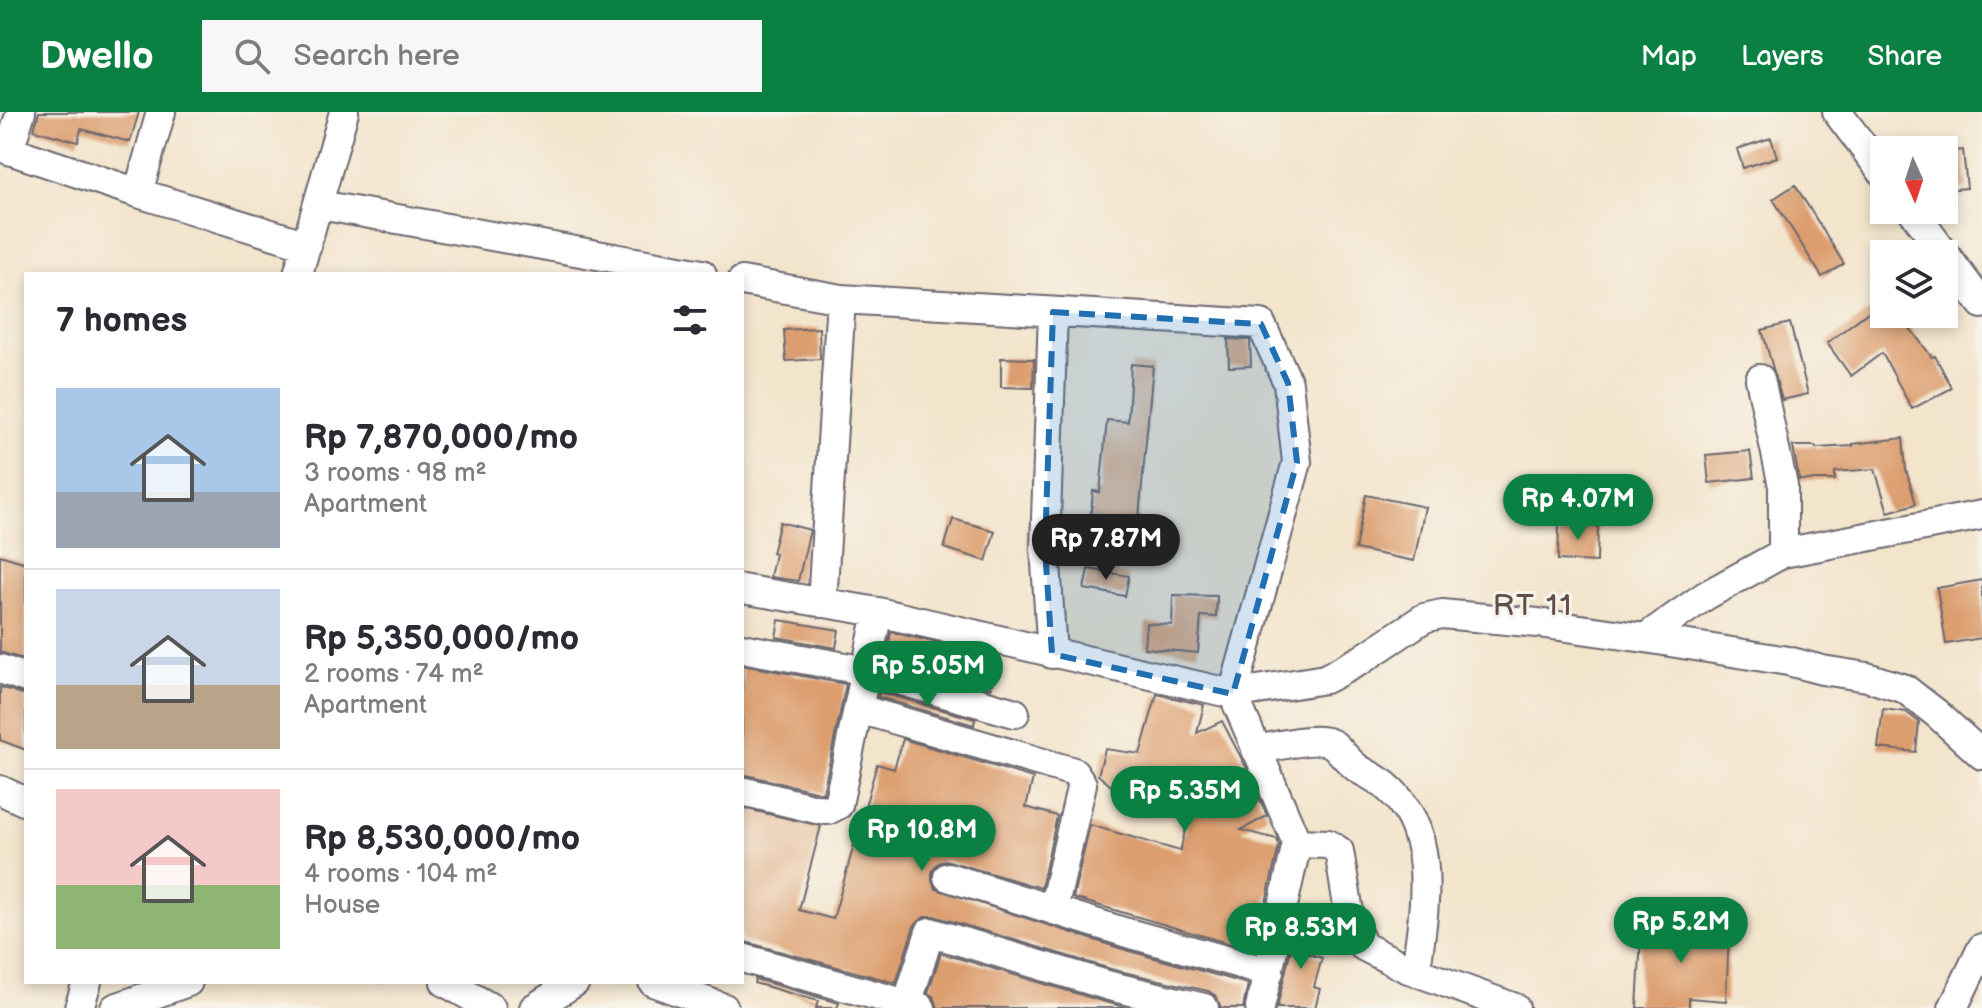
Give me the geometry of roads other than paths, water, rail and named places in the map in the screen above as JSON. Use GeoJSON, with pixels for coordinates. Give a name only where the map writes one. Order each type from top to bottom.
{"type":"FeatureCollection","features":[{"type":"Feature","properties":{"kind":"street"},"geometry":{"type":"LineString","coordinates":[[21,112],[4,148],[307,245]]}},
{"type":"Feature","properties":{"kind":"street"},"geometry":{"type":"LineString","coordinates":[[138,193],[161,112]]}},
{"type":"Feature","properties":{"kind":"street"},"geometry":{"type":"LineString","coordinates":[[299,272],[344,112]]}},
{"type":"Feature","properties":{"kind":"street"},"geometry":{"type":"LineString","coordinates":[[1837,112],[1870,156]]}},
{"type":"Feature","properties":{"kind":"street"},"geometry":{"type":"LineString","coordinates":[[320,205],[691,272]]}},
{"type":"Feature","properties":{"kind":"street"},"geometry":{"type":"LineString","coordinates":[[1922,224],[1982,304]]}},
{"type":"Feature","properties":{"kind":"street"},"geometry":{"type":"LineString","coordinates":[[744,281],[841,299],[1261,324],[1288,383],[1297,462],[1233,694],[1297,843],[1260,1008]]}},
{"type":"Feature","properties":{"kind":"street"},"geometry":{"type":"LineString","coordinates":[[822,603],[841,299]]}},
{"type":"Feature","properties":{"kind":"street"},"geometry":{"type":"LineString","coordinates":[[1052,654],[1045,548],[1053,312]]}},
{"type":"Feature","properties":{"kind":"street"},"geometry":{"type":"LineString","coordinates":[[1760,379],[1783,486],[1783,553]]}},
{"type":"Feature","properties":{"kind":"street"},"geometry":{"type":"LineString","coordinates":[[1645,638],[1705,596],[1783,553],[1982,515]]}},
{"type":"Feature","properties":{"kind":"street"},"geometry":{"type":"LineString","coordinates":[[744,589],[878,612],[1233,694],[1325,679],[1361,660],[1424,618],[1442,614],[1538,623],[1788,661],[1867,677],[1905,689],[1982,755]]}},
{"type":"Feature","properties":{"kind":"street"},"geometry":{"type":"LineString","coordinates":[[744,791],[816,809],[828,810],[838,805],[878,612]]}},
{"type":"Feature","properties":{"kind":"street"},"geometry":{"type":"LineString","coordinates":[[744,648],[867,671],[1015,713]]}},
{"type":"Feature","properties":{"kind":"street"},"geometry":{"type":"LineString","coordinates":[[0,669],[24,677]]}},
{"type":"Feature","properties":{"kind":"street"},"geometry":{"type":"LineString","coordinates":[[859,709],[1074,772],[1082,784],[1053,910]]}},
{"type":"Feature","properties":{"kind":"street"},"geometry":{"type":"LineString","coordinates":[[1256,750],[1315,740],[1331,742],[1352,765],[1386,786],[1406,808],[1419,834],[1426,889],[1416,970]]}},
{"type":"Feature","properties":{"kind":"street"},"geometry":{"type":"LineString","coordinates":[[0,790],[24,801]]}},
{"type":"Feature","properties":{"kind":"street"},"geometry":{"type":"LineString","coordinates":[[1297,843],[1328,844],[1339,851],[1350,918],[1363,946],[1406,968],[1515,1008]]}},
{"type":"Feature","properties":{"kind":"street"},"geometry":{"type":"LineString","coordinates":[[948,877],[1269,972]]}},
{"type":"Feature","properties":{"kind":"street"},"geometry":{"type":"LineString","coordinates":[[744,959],[914,1006],[930,932],[1110,986],[1204,1008]]}},
{"type":"Feature","properties":{"kind":"street"},"geometry":{"type":"LineString","coordinates":[[1953,1008],[1982,948]]}},
{"type":"Feature","properties":{"kind":"street"},"geometry":{"type":"LineString","coordinates":[[79,1008],[86,984]]}},
{"type":"Feature","properties":{"kind":"street"},"geometry":{"type":"LineString","coordinates":[[115,1008],[182,984]]}},
{"type":"Feature","properties":{"kind":"street"},"geometry":{"type":"LineString","coordinates":[[449,984],[491,1008]]}},
{"type":"Feature","properties":{"kind":"street"},"geometry":{"type":"LineString","coordinates":[[534,1008],[572,984]]}},
{"type":"Feature","properties":{"kind":"street"},"geometry":{"type":"LineString","coordinates":[[674,990],[724,1008]]}},
{"type":"Feature","properties":{"kind":"district","name":"RT 11"},"geometry":{"type":"Point","coordinates":[1533,606]}}]}
